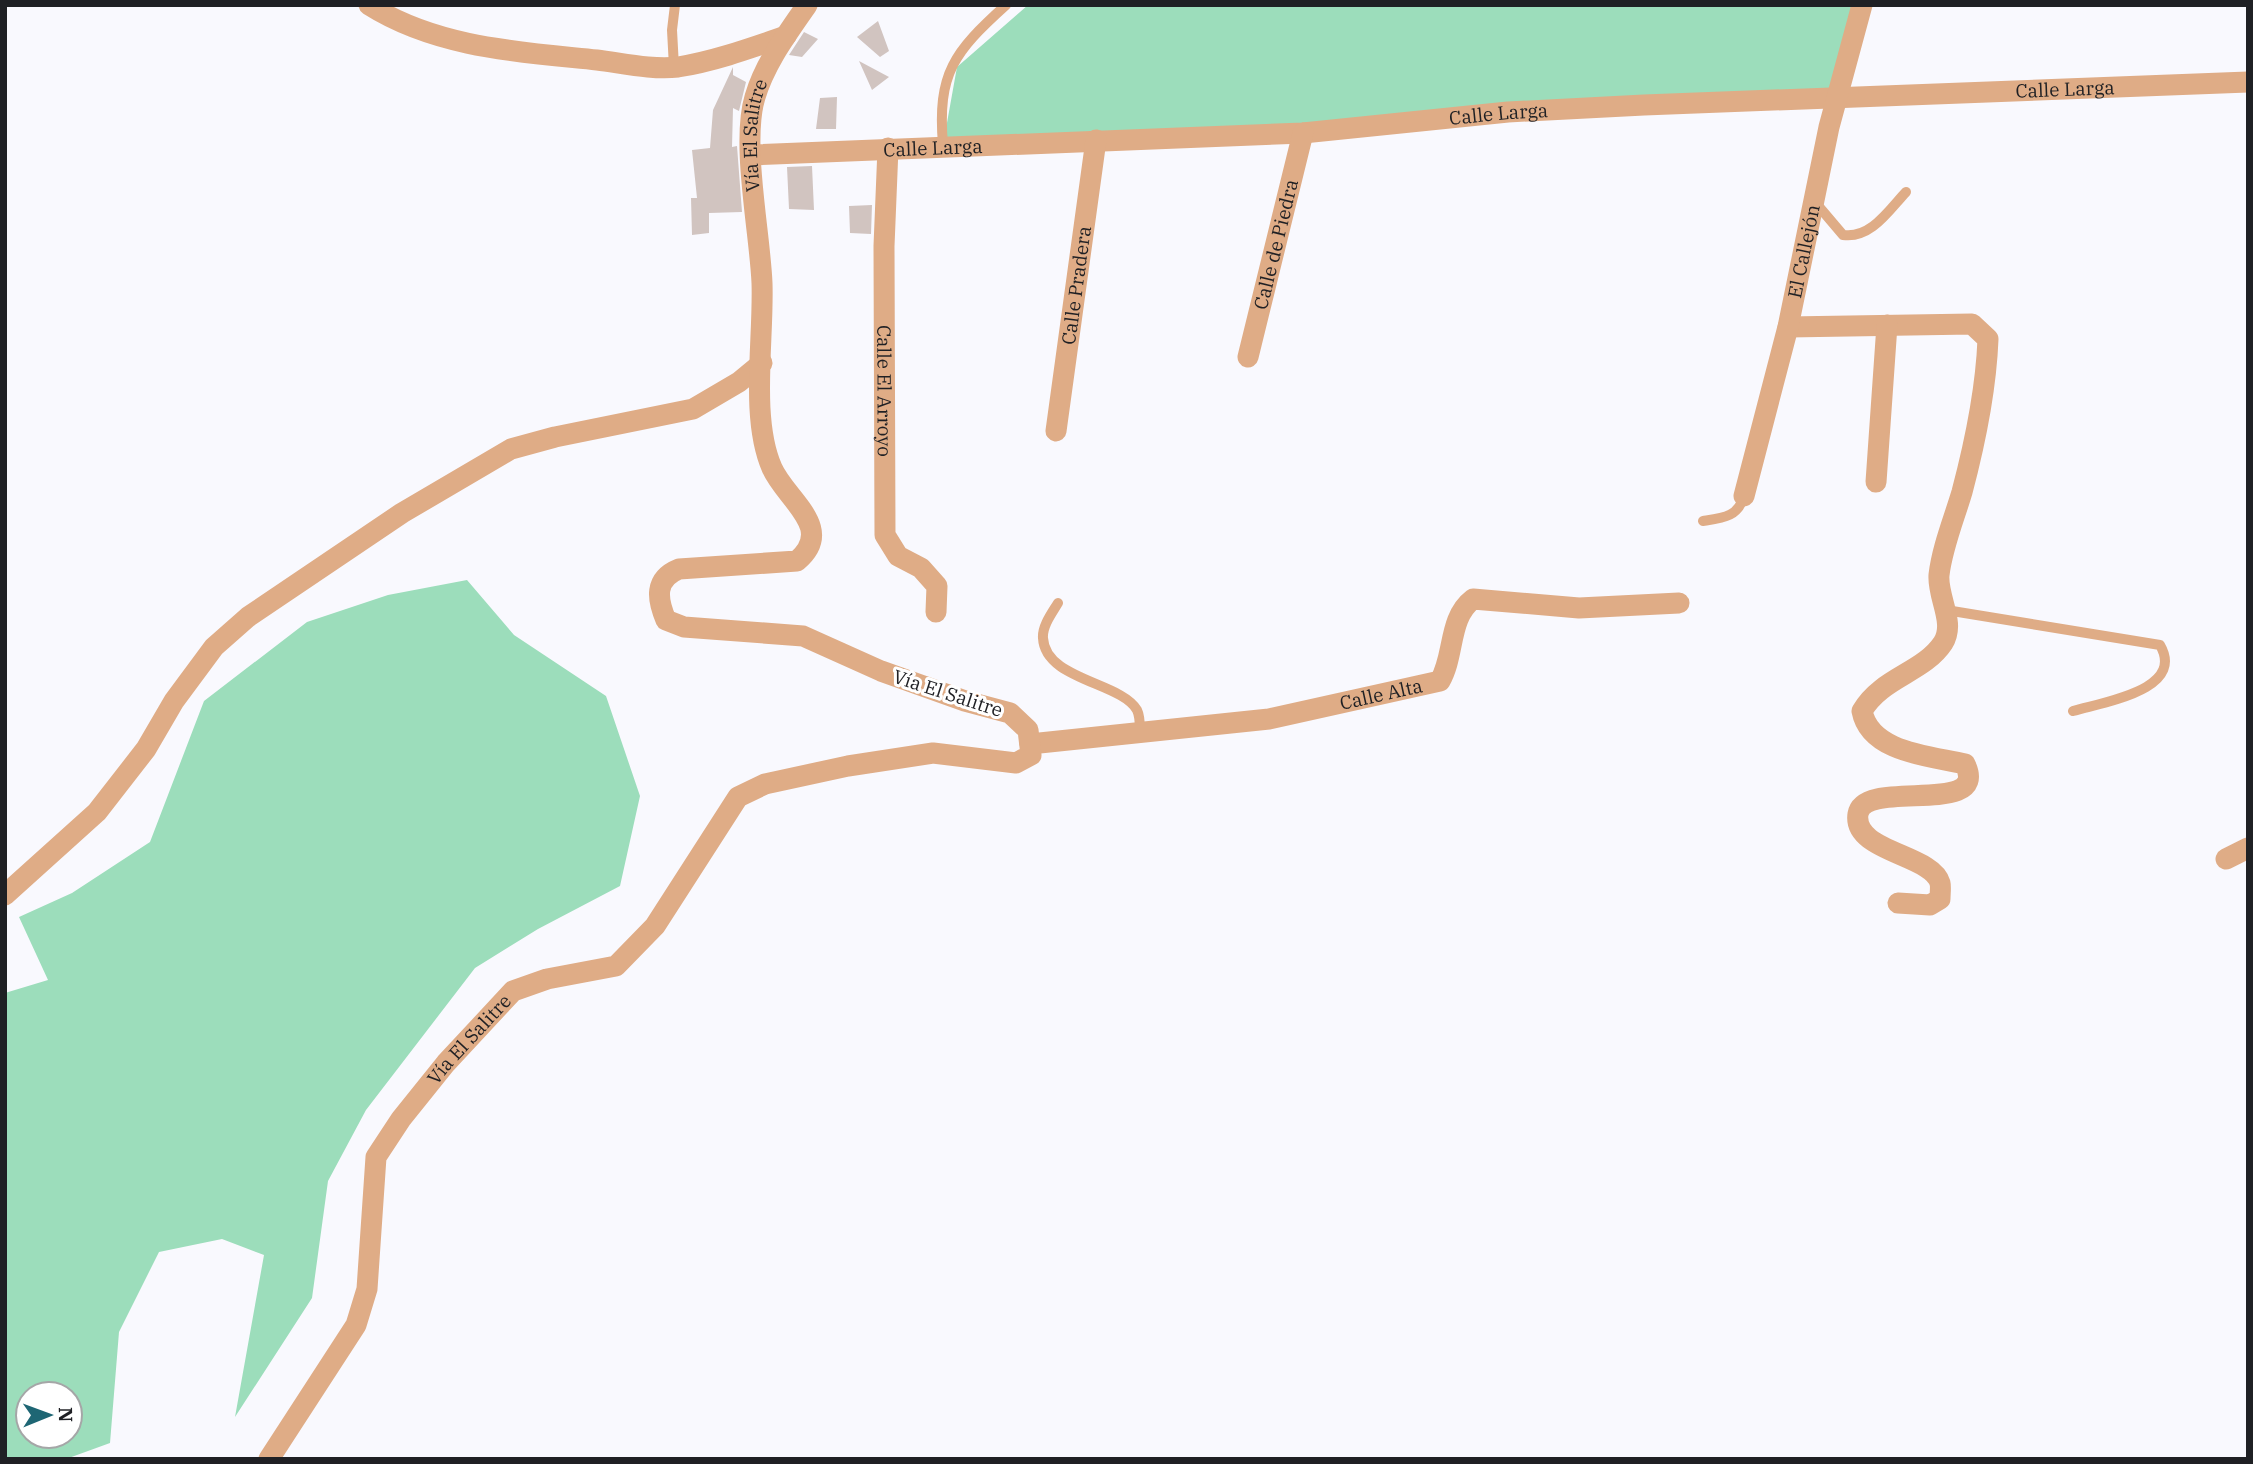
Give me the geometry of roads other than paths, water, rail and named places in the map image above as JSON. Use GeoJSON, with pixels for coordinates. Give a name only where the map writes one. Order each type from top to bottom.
{"type":"FeatureCollection","features":[{"type":"Feature","properties":{"kind":"street"},"geometry":{"type":"LineString","coordinates":[[369,5],[402,23],[471,44],[674,67],[705,62],[786,36]]}},
{"type":"Feature","properties":{"kind":"street","name":"Vía El Salitre"},"geometry":{"type":"LineString","coordinates":[[269,1459],[356,1325],[367,1289],[376,1157],[401,1119],[446,1063],[513,991],[547,979],[616,966],[655,926],[738,797],[765,784],[848,766],[933,753],[1016,764],[1031,755],[1028,730],[1010,713],[965,701],[881,671],[803,636],[684,627],[666,620],[659,603],[659,587],[668,573],[679,569],[724,564],[797,561],[809,551],[813,540],[811,523],[776,479],[763,448],[759,409],[762,282],[751,155],[754,99],[772,58],[807,5]]}},
{"type":"Feature","properties":{"kind":"street","name":"El Callejón"},"geometry":{"type":"LineString","coordinates":[[1744,496],[1788,327],[1829,127],[1840,96],[1862,5]]}},
{"type":"Feature","properties":{"kind":"street","name":"Calle Larga"},"geometry":{"type":"LineString","coordinates":[[751,155],[943,145],[1303,133],[1508,112],[1840,96],[2248,82]]}},
{"type":"Feature","properties":{"kind":"street","name":"Calle de Piedra"},"geometry":{"type":"LineString","coordinates":[[1248,358],[1303,133]]}},
{"type":"Feature","properties":{"kind":"street","name":"Calle Pradera"},"geometry":{"type":"LineString","coordinates":[[1056,431],[1096,140]]}},
{"type":"Feature","properties":{"kind":"street","name":"Calle El Arroyo"},"geometry":{"type":"LineString","coordinates":[[888,148],[884,246],[886,534],[898,556],[921,568],[937,586],[936,612]]}},
{"type":"Feature","properties":{"kind":"street"},"geometry":{"type":"LineString","coordinates":[[1788,327],[1972,324],[1988,339],[1987,370],[1963,488],[1939,574],[1940,594],[1946,610],[1947,630],[1943,643],[1919,665],[1887,682],[1869,699],[1862,711],[1864,722],[1873,734],[1908,752],[1965,764],[1968,770],[1967,782],[1961,789],[1938,796],[1875,797],[1864,803],[1858,813],[1860,825],[1874,842],[1932,870],[1940,882],[1940,899],[1930,905],[1898,903]]}},
{"type":"Feature","properties":{"kind":"street"},"geometry":{"type":"LineString","coordinates":[[1876,482],[1887,325]]}},
{"type":"Feature","properties":{"kind":"street"},"geometry":{"type":"LineString","coordinates":[[5,895],[97,812],[146,749],[174,701],[214,647],[248,617],[402,513],[511,449],[555,437],[693,409],[739,382],[762,363]]}},
{"type":"Feature","properties":{"kind":"street","name":"Calle Alta"},"geometry":{"type":"LineString","coordinates":[[1030,744],[1269,719],[1440,681],[1448,666],[1459,615],[1473,599],[1579,608],[1679,603]]}},
{"type":"Feature","properties":{"kind":"street"},"geometry":{"type":"LineString","coordinates":[[2226,859],[2248,848]]}},
{"type":"Feature","properties":{"kind":"lane"},"geometry":{"type":"LineString","coordinates":[[674,67],[672,30],[675,5]]}},
{"type":"Feature","properties":{"kind":"lane"},"geometry":{"type":"LineString","coordinates":[[943,145],[943,84],[953,64],[980,29],[1006,5]]}},
{"type":"Feature","properties":{"kind":"lane"},"geometry":{"type":"LineString","coordinates":[[1815,202],[1843,235],[1854,237],[1873,226],[1906,192]]}},
{"type":"Feature","properties":{"kind":"lane"},"geometry":{"type":"LineString","coordinates":[[1703,522],[1729,516],[1737,510],[1744,496]]}},
{"type":"Feature","properties":{"kind":"lane"},"geometry":{"type":"LineString","coordinates":[[1058,603],[1042,639],[1050,655],[1066,669],[1128,701],[1137,710],[1140,731]]}},
{"type":"Feature","properties":{"kind":"lane"},"geometry":{"type":"LineString","coordinates":[[1946,610],[2160,645],[2166,655],[2164,675],[2151,685],[2073,711]]}}]}
